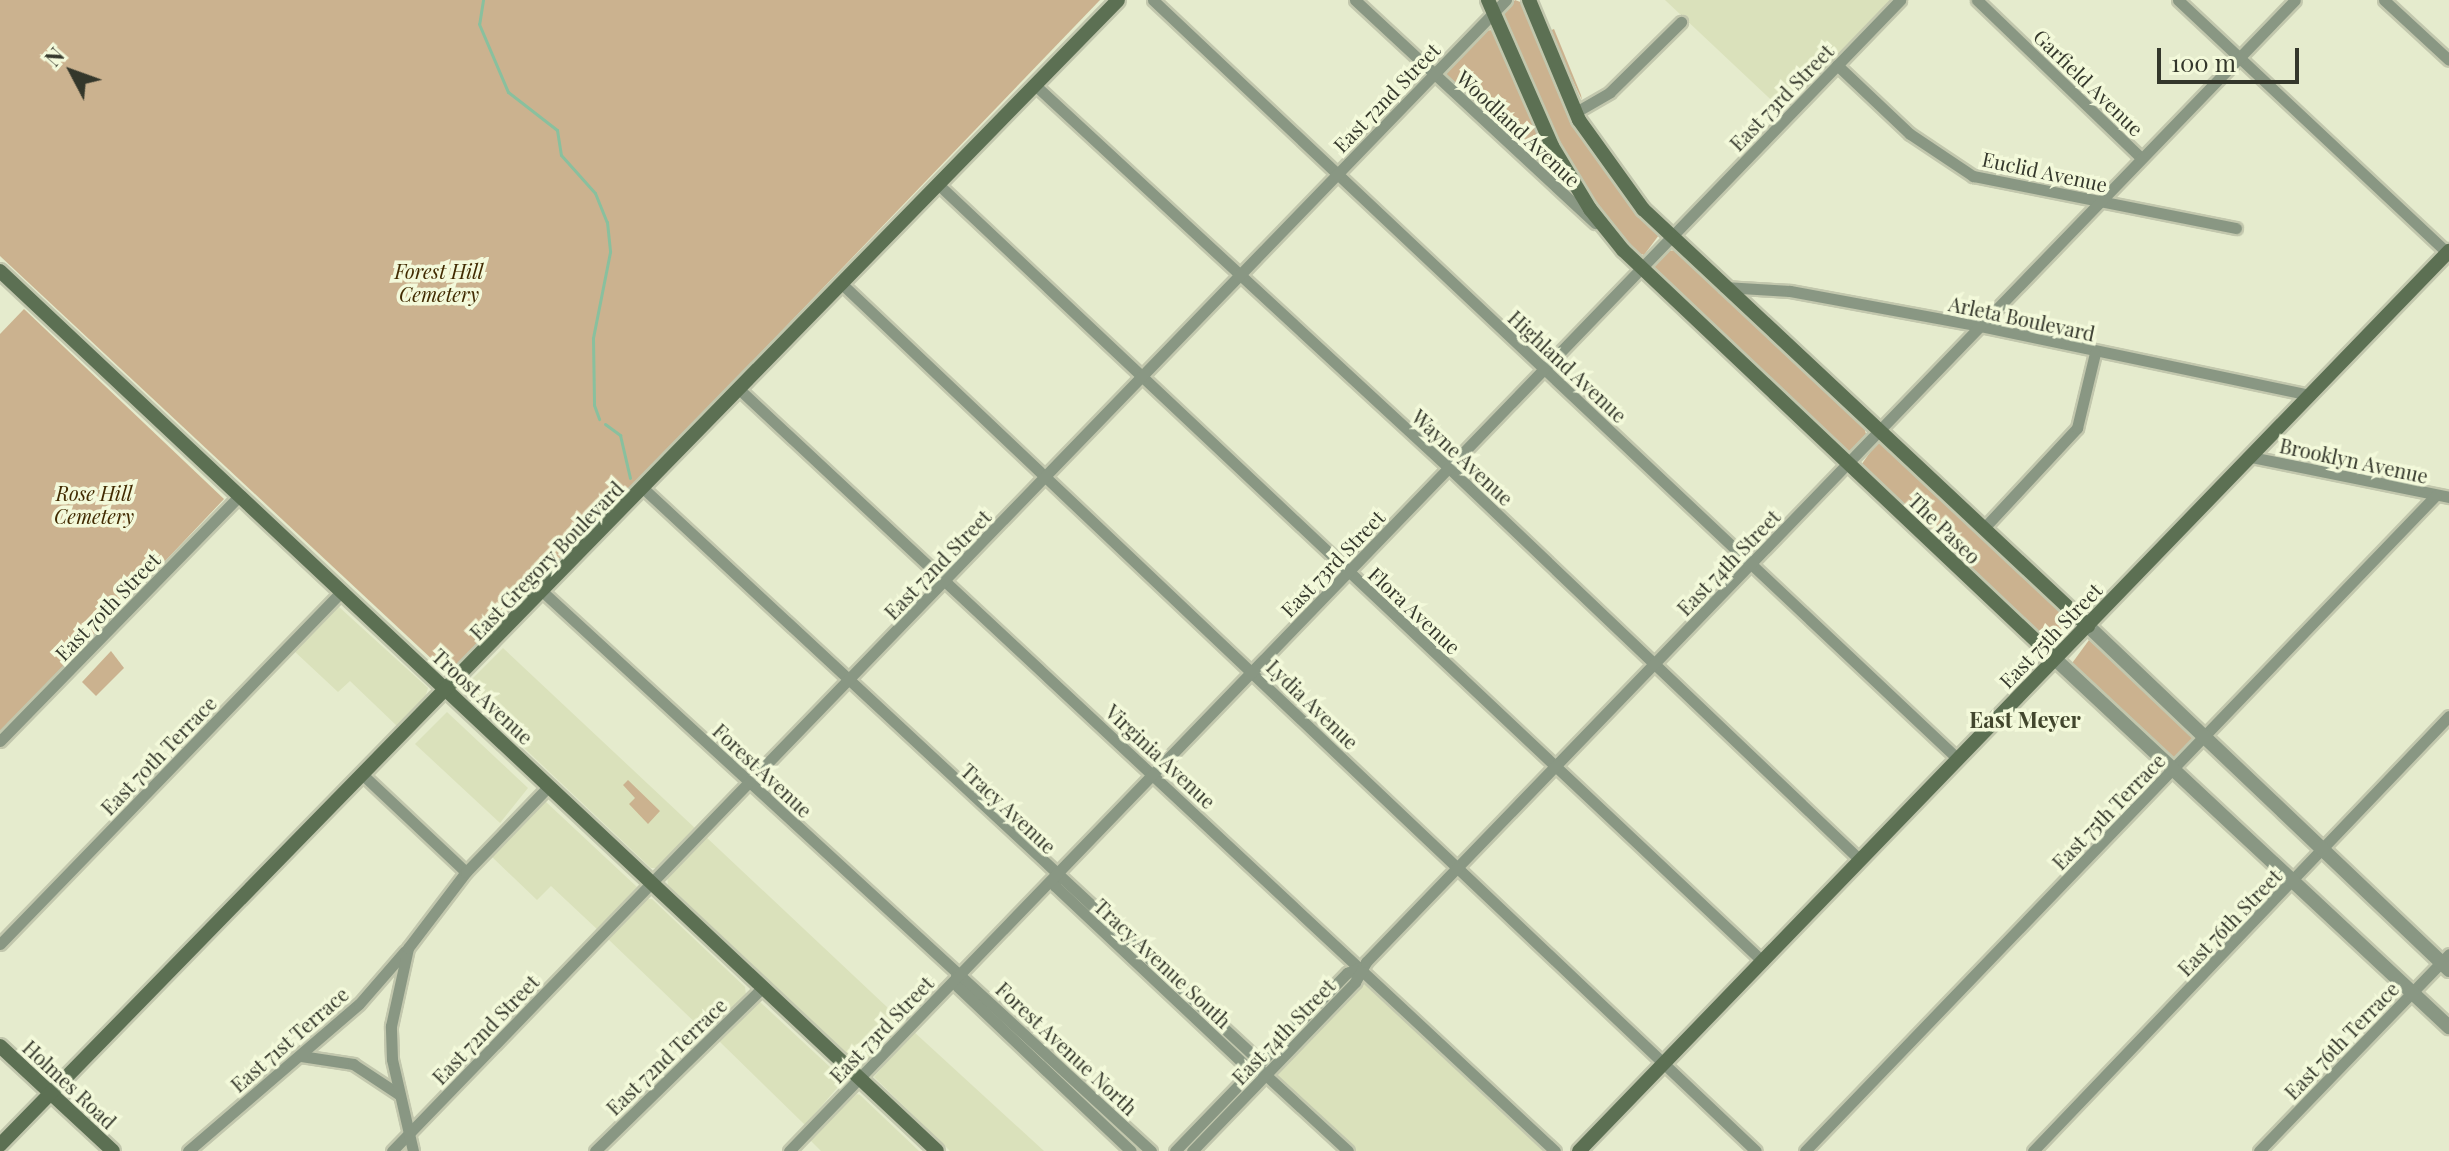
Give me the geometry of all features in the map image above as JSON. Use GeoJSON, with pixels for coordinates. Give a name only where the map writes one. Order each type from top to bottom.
{"type":"FeatureCollection","features":[{"type":"Feature","properties":{"kind":"main road","name":"East Gregory Boulevard"},"geometry":{"type":"LineString","coordinates":[[0,1145],[940,186],[1118,0]]}},
{"type":"Feature","properties":{"kind":"main road","name":"The Paseo"},"geometry":{"type":"LineString","coordinates":[[1529,0],[1576,112],[1610,169],[1671,237],[2088,626]]}},
{"type":"Feature","properties":{"kind":"main road","name":"The Paseo"},"geometry":{"type":"LineString","coordinates":[[1491,6],[1552,146],[1590,209],[1623,250],[2054,658]]}},
{"type":"Feature","properties":{"kind":"main road","name":"East 75th Street"},"geometry":{"type":"LineString","coordinates":[[1579,1151],[2448,252]]}},
{"type":"Feature","properties":{"kind":"main road","name":"Troost Avenue"},"geometry":{"type":"LineString","coordinates":[[0,271],[937,1151]]}},
{"type":"Feature","properties":{"kind":"main road","name":"Holmes Road"},"geometry":{"type":"LineString","coordinates":[[0,1046],[113,1151]]}},
{"type":"Feature","properties":{"kind":"street","name":"Highland Avenue"},"geometry":{"type":"LineString","coordinates":[[1153,0],[1958,759]]}},
{"type":"Feature","properties":{"kind":"street","name":"Woodland Avenue"},"geometry":{"type":"LineString","coordinates":[[1355,0],[1623,250]]}},
{"type":"Feature","properties":{"kind":"street","name":"East 72nd Street"},"geometry":{"type":"LineString","coordinates":[[392,1151],[1143,377],[1434,73],[1491,6],[1506,0]]}},
{"type":"Feature","properties":{"kind":"street","name":"East 73rd Street"},"geometry":{"type":"LineString","coordinates":[[789,1151],[1900,0]]}},
{"type":"Feature","properties":{"kind":"street","name":"Garfield Avenue"},"geometry":{"type":"LineString","coordinates":[[1977,0],[2141,158]]}},
{"type":"Feature","properties":{"kind":"street"},"geometry":{"type":"LineString","coordinates":[[2178,0],[2448,252]]}},
{"type":"Feature","properties":{"kind":"street","name":"East 74th Street"},"geometry":{"type":"LineString","coordinates":[[1192,1151],[1347,973],[1361,967],[2295,0]]}},
{"type":"Feature","properties":{"kind":"street"},"geometry":{"type":"LineString","coordinates":[[2384,0],[2449,60]]}},
{"type":"Feature","properties":{"kind":"street"},"geometry":{"type":"LineString","coordinates":[[1576,112],[1610,92],[1681,22]]}},
{"type":"Feature","properties":{"kind":"street","name":"Euclid Avenue"},"geometry":{"type":"LineString","coordinates":[[1837,65],[1910,134],[1973,176],[2236,228]]}},
{"type":"Feature","properties":{"kind":"street","name":"Wayne Avenue"},"geometry":{"type":"LineString","coordinates":[[1036,86],[1449,468],[1860,860]]}},
{"type":"Feature","properties":{"kind":"street","name":"Flora Avenue"},"geometry":{"type":"LineString","coordinates":[[940,186],[1762,961]]}},
{"type":"Feature","properties":{"kind":"street","name":"Lydia Avenue"},"geometry":{"type":"LineString","coordinates":[[843,285],[1756,1151]]}},
{"type":"Feature","properties":{"kind":"street","name":"Arleta Boulevard"},"geometry":{"type":"LineString","coordinates":[[1724,287],[1790,291],[1980,326],[2095,353],[2310,395]]}},
{"type":"Feature","properties":{"kind":"street"},"geometry":{"type":"LineString","coordinates":[[1984,528],[2077,428],[2095,353]]}},
{"type":"Feature","properties":{"kind":"street","name":"Virginia Avenue"},"geometry":{"type":"LineString","coordinates":[[740,390],[1154,773],[1555,1151]]}},
{"type":"Feature","properties":{"kind":"street","name":"Brooklyn Avenue"},"geometry":{"type":"LineString","coordinates":[[2251,457],[2449,497]]}},
{"type":"Feature","properties":{"kind":"street","name":"Tracy Avenue"},"geometry":{"type":"LineString","coordinates":[[644,489],[1055,876],[1063,878],[1255,1057],[1261,1070],[1348,1151]]}},
{"type":"Feature","properties":{"kind":"street","name":"East 70th Street"},"geometry":{"type":"LineString","coordinates":[[0,741],[240,495]]}},
{"type":"Feature","properties":{"kind":"street","name":"East 75th Terrace"},"geometry":{"type":"LineString","coordinates":[[1805,1151],[2436,495]]}},
{"type":"Feature","properties":{"kind":"street","name":"East 70th Terrace"},"geometry":{"type":"LineString","coordinates":[[0,944],[342,591]]}},
{"type":"Feature","properties":{"kind":"street","name":"Forest Avenue"},"geometry":{"type":"LineString","coordinates":[[543,592],[750,781],[956,976]]}},
{"type":"Feature","properties":{"kind":"street","name":"The Paseo"},"geometry":{"type":"LineString","coordinates":[[2088,626],[2321,852],[2446,962]]}},
{"type":"Feature","properties":{"kind":"street","name":"The Paseo"},"geometry":{"type":"LineString","coordinates":[[2054,658],[2449,1027]]}},
{"type":"Feature","properties":{"kind":"street","name":"East 76th Street"},"geometry":{"type":"LineString","coordinates":[[2033,1151],[2449,716]]}},
{"type":"Feature","properties":{"kind":"street"},"geometry":{"type":"LineString","coordinates":[[363,775],[466,872]]}},
{"type":"Feature","properties":{"kind":"street","name":"East 71st Terrace"},"geometry":{"type":"LineString","coordinates":[[188,1151],[359,1004],[408,948],[466,872],[549,786]]}},
{"type":"Feature","properties":{"kind":"street","name":"East 71st Terrace"},"geometry":{"type":"LineString","coordinates":[[408,948],[391,1026],[400,1095],[413,1151]]}},
{"type":"Feature","properties":{"kind":"street","name":"East 76th Terrace"},"geometry":{"type":"LineString","coordinates":[[2259,1151],[2412,992],[2446,962]]}},
{"type":"Feature","properties":{"kind":"street"},"geometry":{"type":"LineString","coordinates":[[956,976],[958,987],[1131,1151]]}},
{"type":"Feature","properties":{"kind":"street","name":"Forest Avenue North"},"geometry":{"type":"LineString","coordinates":[[956,976],[967,978],[1151,1151]]}},
{"type":"Feature","properties":{"kind":"street","name":"East 72nd Terrace"},"geometry":{"type":"LineString","coordinates":[[595,1151],[763,987]]}},
{"type":"Feature","properties":{"kind":"street"},"geometry":{"type":"LineString","coordinates":[[301,1056],[353,1064],[400,1095]]}},
{"type":"Feature","properties":{"kind":"street"},"geometry":{"type":"LineString","coordinates":[[1175,1151],[1261,1070]]}},
{"type":"Feature","properties":{"kind":"shaded area"},"geometry":{"type":"Polygon","coordinates":[[[1665,0],[1893,0],[1784,112],[1665,0]]]}},
{"type":"Feature","properties":{"kind":"shaded area"},"geometry":{"type":"Polygon","coordinates":[[[338,606],[428,688],[425,698],[397,726],[350,681],[338,692],[293,650],[338,606]]]}},
{"type":"Feature","properties":{"kind":"shaded area"},"geometry":{"type":"Polygon","coordinates":[[[503,648],[697,830],[661,868],[651,868],[468,695],[470,681],[503,648]]]}},
{"type":"Feature","properties":{"kind":"shaded area"},"geometry":{"type":"Polygon","coordinates":[[[447,712],[528,788],[500,823],[415,744],[447,712]]]}},
{"type":"Feature","properties":{"kind":"shaded area"},"geometry":{"type":"Polygon","coordinates":[[[545,801],[637,887],[599,931],[551,886],[537,900],[491,856],[545,801]]]}},
{"type":"Feature","properties":{"kind":"shaded area"},"geometry":{"type":"Polygon","coordinates":[[[705,836],[904,1023],[864,1063],[856,1062],[668,885],[667,876],[705,836]]]}},
{"type":"Feature","properties":{"kind":"shaded area"},"geometry":{"type":"Polygon","coordinates":[[[644,899],[652,899],[745,987],[746,995],[707,1034],[607,938],[644,899]]]}},
{"type":"Feature","properties":{"kind":"shaded area"},"geometry":{"type":"Polygon","coordinates":[[[1364,981],[1545,1151],[1356,1151],[1274,1073],[1364,981]]]}},
{"type":"Feature","properties":{"kind":"shaded area"},"geometry":{"type":"Polygon","coordinates":[[[759,1001],[844,1080],[805,1125],[718,1040],[759,1001]]]}},
{"type":"Feature","properties":{"kind":"shaded area"},"geometry":{"type":"Polygon","coordinates":[[[913,1031],[1044,1151],[950,1151],[874,1077],[913,1031]]]}},
{"type":"Feature","properties":{"kind":"shaded area"},"geometry":{"type":"Polygon","coordinates":[[[857,1094],[919,1151],[821,1151],[808,1138],[857,1094]]]}},
{"type":"Feature","properties":{"kind":"green space","name":"Forest Hill Cemetery"},"geometry":{"type":"Polygon","coordinates":[[[0,0],[1100,0],[450,676],[0,256],[0,0]]]}},
{"type":"Feature","properties":{"kind":"green space"},"geometry":{"type":"Polygon","coordinates":[[[1515,0],[1523,3],[1566,105],[1597,161],[1659,235],[1644,255],[1633,251],[1614,229],[1558,144],[1504,22],[1504,12],[1515,0]]]}},
{"type":"Feature","properties":{"kind":"green space"},"geometry":{"type":"Polygon","coordinates":[[[1554,29],[1581,95],[1582,100],[1549,31],[1554,29]]]}},
{"type":"Feature","properties":{"kind":"green space"},"geometry":{"type":"Polygon","coordinates":[[[1492,30],[1558,175],[1556,179],[1446,77],[1447,70],[1484,31],[1492,30]]]}},
{"type":"Feature","properties":{"kind":"green space"},"geometry":{"type":"Polygon","coordinates":[[[1679,250],[1863,424],[1866,434],[1852,450],[1843,453],[1652,269],[1666,251],[1679,250]]]}},
{"type":"Feature","properties":{"kind":"green space","name":"Rose Hill Cemetery"},"geometry":{"type":"Polygon","coordinates":[[[24,309],[224,499],[0,735],[0,334],[24,309]]]}},
{"type":"Feature","properties":{"kind":"green space"},"geometry":{"type":"Polygon","coordinates":[[[1876,444],[1883,444],[2069,619],[2050,644],[1859,468],[1876,444]]]}},
{"type":"Feature","properties":{"kind":"green space"},"geometry":{"type":"Polygon","coordinates":[[[2089,640],[2192,734],[2192,743],[2177,758],[2172,759],[2070,666],[2089,640]]]}},
{"type":"Feature","properties":{"kind":"green space"},"geometry":{"type":"Polygon","coordinates":[[[111,651],[124,668],[96,696],[82,682],[111,651]]]}},
{"type":"Feature","properties":{"kind":"green space"},"geometry":{"type":"Polygon","coordinates":[[[628,780],[660,811],[648,824],[629,804],[635,798],[623,785],[628,780]]]}},
{"type":"Feature","properties":{"kind":"waterway"},"geometry":{"type":"LineString","coordinates":[[483,0],[479,24],[508,92],[557,130],[561,155],[595,193],[607,222],[610,252],[593,338],[594,405],[599,419]]}},
{"type":"Feature","properties":{"kind":"waterway"},"geometry":{"type":"LineString","coordinates":[[605,424],[620,435],[630,478]]}},
{"type":"Feature","properties":{"kind":"district","name":"East Meyer"},"geometry":{"type":"Point","coordinates":[2025,720]}}]}
